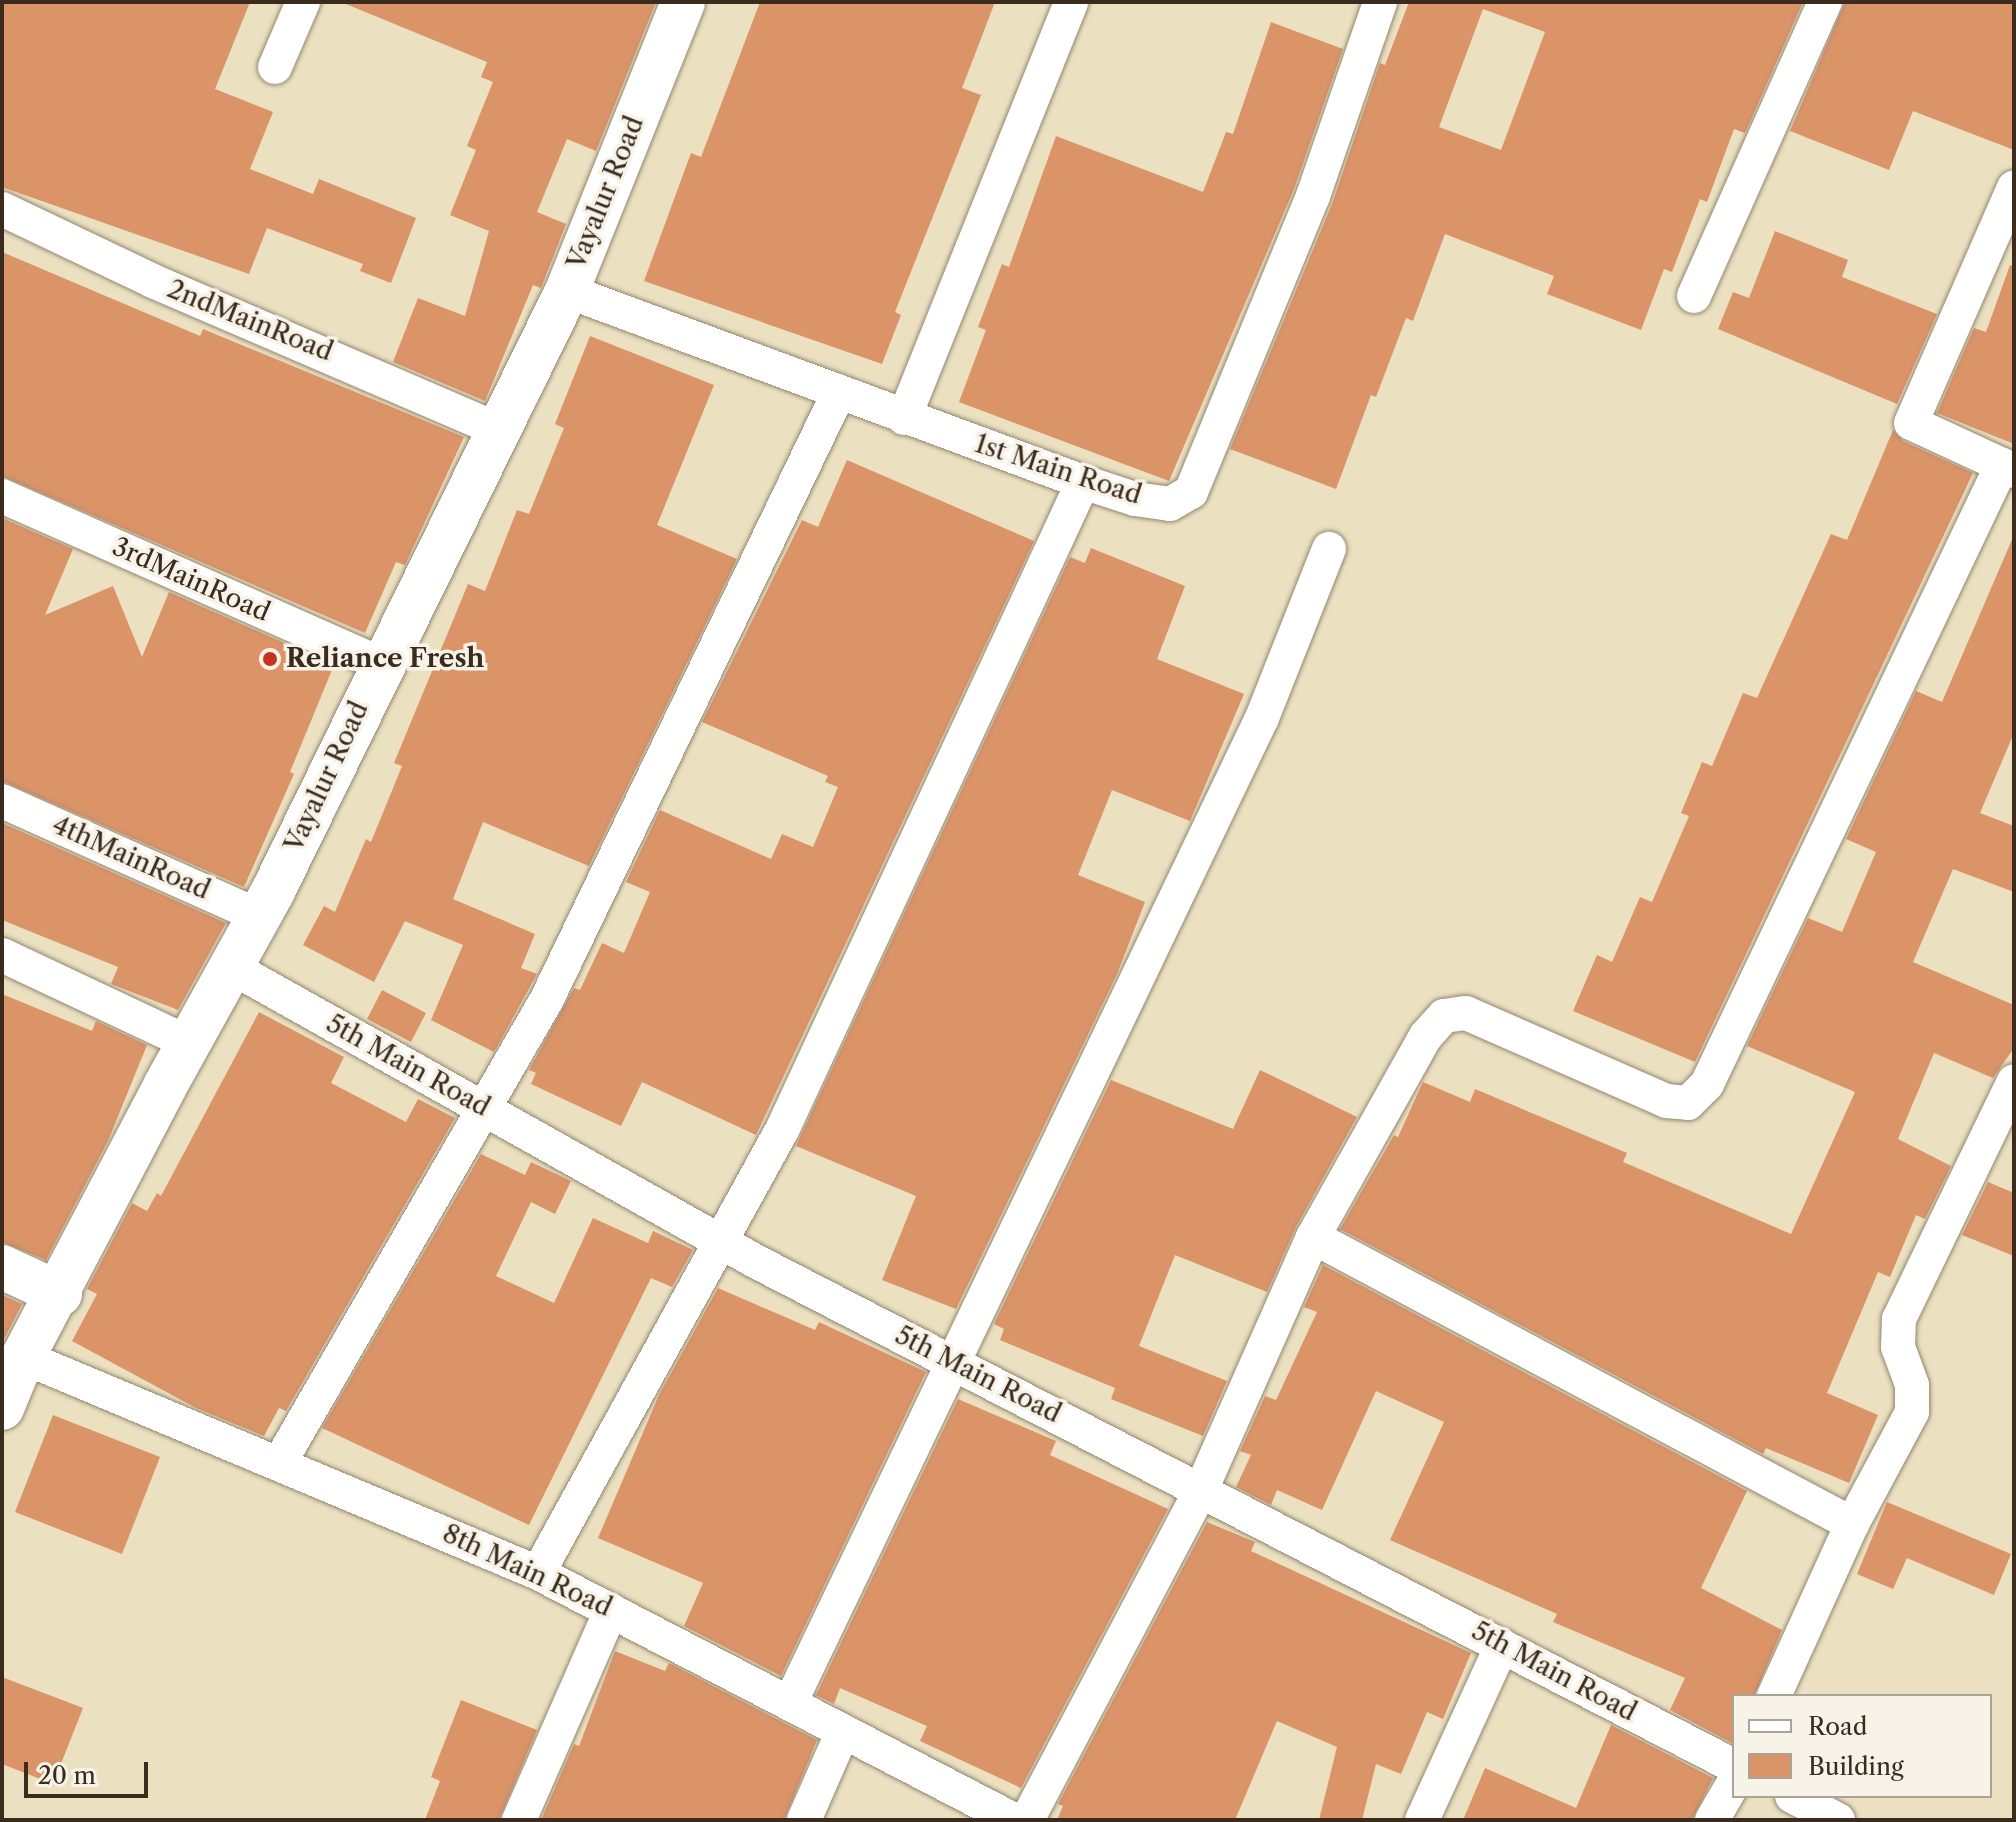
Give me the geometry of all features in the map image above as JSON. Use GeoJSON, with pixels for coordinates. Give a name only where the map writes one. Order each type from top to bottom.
{"type":"FeatureCollection","features":[{"type":"Feature","properties":{"kind":"main road","name":"Vayalur Road"},"geometry":{"type":"LineString","coordinates":[[2,1408],[23,1357],[60,1294],[189,1043],[259,916],[567,291],[683,2]]}},
{"type":"Feature","properties":{"kind":"main road"},"geometry":{"type":"LineString","coordinates":[[2,1267],[60,1294]]}},
{"type":"Feature","properties":{"kind":"street"},"geometry":{"type":"LineString","coordinates":[[275,67],[303,2]]}},
{"type":"Feature","properties":{"kind":"street"},"geometry":{"type":"LineString","coordinates":[[904,418],[1071,2]]}},
{"type":"Feature","properties":{"kind":"street","name":"1st Main Road"},"geometry":{"type":"LineString","coordinates":[[567,291],[1083,482],[1135,499],[1170,504],[1191,492],[1313,196],[1380,2]]}},
{"type":"Feature","properties":{"kind":"street"},"geometry":{"type":"LineString","coordinates":[[1694,296],[1825,2]]}},
{"type":"Feature","properties":{"kind":"street"},"geometry":{"type":"LineString","coordinates":[[1027,1820],[1201,1490],[1313,1237],[1426,1036],[1444,1016],[1466,1013],[1666,1101],[1688,1103],[1707,1084],[2008,468],[1911,423],[2014,187]]}},
{"type":"Feature","properties":{"kind":"street","name":"2ndMainRoad"},"geometry":{"type":"LineString","coordinates":[[2,209],[153,281],[499,430]]}},
{"type":"Feature","properties":{"kind":"street"},"geometry":{"type":"LineString","coordinates":[[280,1462],[547,999],[839,392]]}},
{"type":"Feature","properties":{"kind":"street"},"geometry":{"type":"LineString","coordinates":[[538,1573],[783,1128],[1083,482]]}},
{"type":"Feature","properties":{"kind":"street","name":"3rdMainRoad"},"geometry":{"type":"LineString","coordinates":[[2,496],[381,664]]}},
{"type":"Feature","properties":{"kind":"street"},"geometry":{"type":"LineString","coordinates":[[790,1703],[1262,718],[1329,549]]}},
{"type":"Feature","properties":{"kind":"street","name":"4thMainRoad"},"geometry":{"type":"LineString","coordinates":[[2,801],[259,916]]}},
{"type":"Feature","properties":{"kind":"street"},"geometry":{"type":"LineString","coordinates":[[2,955],[189,1043]]}},
{"type":"Feature","properties":{"kind":"street","name":"5th Main Road"},"geometry":{"type":"LineString","coordinates":[[231,967],[721,1241],[1732,1765]]}},
{"type":"Feature","properties":{"kind":"street"},"geometry":{"type":"LineString","coordinates":[[1775,1694],[1852,1524],[1912,1412],[1912,1385],[1898,1347],[1899,1319],[2014,1081]]}},
{"type":"Feature","properties":{"kind":"street"},"geometry":{"type":"LineString","coordinates":[[1313,1237],[1852,1524]]}},
{"type":"Feature","properties":{"kind":"street","name":"8th Main Road"},"geometry":{"type":"LineString","coordinates":[[23,1357],[280,1462],[538,1573],[1014,1820]]}},
{"type":"Feature","properties":{"kind":"street"},"geometry":{"type":"LineString","coordinates":[[519,1820],[611,1610]]}},
{"type":"Feature","properties":{"kind":"street"},"geometry":{"type":"LineString","coordinates":[[1422,1820],[1502,1645]]}},
{"type":"Feature","properties":{"kind":"street"},"geometry":{"type":"LineString","coordinates":[[804,1820],[843,1731]]}},
{"type":"Feature","properties":{"kind":"street"},"geometry":{"type":"LineString","coordinates":[[1712,1820],[1732,1785]]}},
{"type":"Feature","properties":{"kind":"street"},"geometry":{"type":"LineString","coordinates":[[1796,1798],[1838,1820]]}},
{"type":"Feature","properties":{"kind":"building"},"geometry":{"type":"Polygon","coordinates":[[[2,2],[250,2],[215,89],[273,112],[250,169],[313,194],[319,179],[416,218],[391,283],[360,271],[363,264],[267,228],[249,274],[2,187],[2,2]]]}},
{"type":"Feature","properties":{"kind":"building"},"geometry":{"type":"Polygon","coordinates":[[[341,2],[656,2],[596,151],[567,139],[537,212],[566,224],[541,288],[533,285],[485,401],[393,362],[418,298],[465,316],[489,231],[450,215],[476,150],[467,146],[493,82],[481,77],[487,62],[341,2]]]}},
{"type":"Feature","properties":{"kind":"building"},"geometry":{"type":"Polygon","coordinates":[[[760,2],[995,2],[962,88],[981,95],[895,312],[901,315],[882,364],[644,281],[691,153],[701,157],[760,2]]]}},
{"type":"Feature","properties":{"kind":"building"},"geometry":{"type":"Polygon","coordinates":[[[1409,2],[1803,2],[1745,133],[1734,129],[1707,202],[1700,199],[1672,272],[1664,269],[1641,330],[1547,294],[1554,276],[1445,234],[1413,321],[1406,318],[1376,397],[1371,395],[1336,489],[1230,449],[1332,204],[1380,63],[1385,65],[1409,2]],[[1483,9],[1439,127],[1501,150],[1545,32],[1483,9]]]}},
{"type":"Feature","properties":{"kind":"building"},"geometry":{"type":"Polygon","coordinates":[[[1845,2],[2014,2],[2014,150],[1913,111],[1889,170],[1790,131],[1845,2]]]}},
{"type":"Feature","properties":{"kind":"building"},"geometry":{"type":"Polygon","coordinates":[[[1271,22],[1343,49],[1294,189],[1169,481],[959,402],[986,330],[978,327],[1002,264],[1009,267],[1056,136],[1203,192],[1226,132],[1233,134],[1271,22]]]}},
{"type":"Feature","properties":{"kind":"building"},"geometry":{"type":"Polygon","coordinates":[[[1775,231],[1848,260],[1842,277],[1937,314],[1897,404],[1718,329],[1733,292],[1749,298],[1775,231]]]}},
{"type":"Feature","properties":{"kind":"building"},"geometry":{"type":"Polygon","coordinates":[[[2,252],[200,336],[203,329],[464,437],[405,565],[396,562],[365,633],[2,476],[2,252]]]}},
{"type":"Feature","properties":{"kind":"building"},"geometry":{"type":"Polygon","coordinates":[[[2010,265],[2014,266],[2014,444],[1937,413],[1974,328],[1986,332],[2010,265]]]}},
{"type":"Feature","properties":{"kind":"building"},"geometry":{"type":"Polygon","coordinates":[[[590,336],[714,385],[657,525],[737,559],[589,866],[483,822],[453,899],[535,934],[521,968],[537,974],[494,1052],[431,1020],[463,945],[405,921],[374,982],[303,945],[324,906],[335,912],[366,839],[371,842],[402,766],[394,763],[468,584],[485,591],[517,510],[529,514],[564,428],[555,424],[590,336]]]}},
{"type":"Feature","properties":{"kind":"building"},"geometry":{"type":"Polygon","coordinates":[[[1893,430],[1903,441],[1973,473],[1695,1062],[1573,1011],[1597,955],[1612,962],[1640,897],[1652,902],[1689,816],[1681,813],[1702,762],[1712,766],[1743,693],[1757,698],[1831,534],[1847,540],[1893,430]]]}},
{"type":"Feature","properties":{"kind":"building"},"geometry":{"type":"Polygon","coordinates":[[[847,460],[1034,541],[756,1135],[642,1082],[621,1126],[531,1084],[536,1073],[529,1070],[574,988],[580,990],[602,943],[624,953],[650,892],[626,882],[660,810],[771,859],[782,834],[813,847],[838,787],[825,782],[828,776],[702,722],[802,520],[818,527],[847,460]]]}},
{"type":"Feature","properties":{"kind":"building"},"geometry":{"type":"Polygon","coordinates":[[[2,518],[73,549],[45,615],[113,586],[142,657],[169,592],[334,665],[290,772],[294,774],[244,887],[2,781],[2,518]]]}},
{"type":"Feature","properties":{"kind":"building"},"geometry":{"type":"Polygon","coordinates":[[[2014,535],[2014,733],[1980,813],[2014,826],[2014,892],[1953,869],[1913,962],[2014,1005],[2014,1048],[1993,1078],[1934,1053],[1898,1139],[1951,1166],[1925,1219],[1916,1215],[1890,1277],[1878,1272],[1827,1393],[1878,1415],[1849,1483],[1766,1448],[1763,1454],[1340,1229],[1394,1135],[1398,1137],[1423,1082],[1470,1102],[1475,1089],[1627,1153],[1623,1162],[1791,1234],[1855,1092],[1747,1046],[1808,918],[1842,932],[1876,852],[1846,839],[1916,691],[1942,702],[2014,535]]]}},
{"type":"Feature","properties":{"kind":"building"},"geometry":{"type":"Polygon","coordinates":[[[1091,548],[1185,586],[1157,659],[1244,694],[1190,821],[1112,790],[1078,875],[1145,902],[1117,974],[956,1309],[882,1280],[916,1196],[796,1146],[1070,557],[1085,563],[1091,548]]]}},
{"type":"Feature","properties":{"kind":"building"},"geometry":{"type":"Polygon","coordinates":[[[2,823],[226,923],[178,1010],[111,984],[118,967],[2,920],[2,823]]]}},
{"type":"Feature","properties":{"kind":"building"},"geometry":{"type":"Polygon","coordinates":[[[382,990],[426,1013],[411,1042],[367,1019],[382,990]]]}},
{"type":"Feature","properties":{"kind":"building"},"geometry":{"type":"Polygon","coordinates":[[[2,994],[92,1031],[96,1021],[147,1045],[108,1141],[46,1260],[2,1242],[2,994]]]}},
{"type":"Feature","properties":{"kind":"building"},"geometry":{"type":"Polygon","coordinates":[[[259,1012],[344,1057],[331,1083],[406,1122],[418,1099],[455,1118],[286,1411],[279,1408],[264,1436],[196,1408],[72,1341],[97,1294],[87,1289],[132,1203],[147,1211],[157,1193],[161,1196],[259,1012]]]}},
{"type":"Feature","properties":{"kind":"building"},"geometry":{"type":"Polygon","coordinates":[[[1260,1070],[1357,1117],[1296,1227],[1267,1292],[1175,1255],[1139,1346],[1227,1381],[1203,1436],[1111,1399],[1115,1388],[1000,1340],[1004,1329],[994,1324],[1111,1080],[1233,1129],[1260,1070]]]}},
{"type":"Feature","properties":{"kind":"building"},"geometry":{"type":"Polygon","coordinates":[[[481,1154],[525,1175],[531,1162],[571,1181],[555,1214],[531,1202],[496,1276],[554,1303],[593,1218],[648,1243],[653,1231],[693,1250],[672,1287],[651,1278],[529,1525],[322,1428],[481,1154]]]}},
{"type":"Feature","properties":{"kind":"building"},"geometry":{"type":"Polygon","coordinates":[[[1988,1182],[2014,1193],[2014,1256],[1962,1235],[1988,1182]]]}},
{"type":"Feature","properties":{"kind":"building"},"geometry":{"type":"Polygon","coordinates":[[[1323,1265],[1747,1491],[1701,1588],[1782,1630],[1755,1694],[1732,1694],[1732,1743],[1670,1710],[1685,1678],[1553,1622],[1557,1614],[1390,1540],[1444,1422],[1376,1391],[1322,1510],[1277,1490],[1271,1505],[1236,1487],[1251,1455],[1240,1451],[1265,1396],[1276,1400],[1317,1312],[1304,1307],[1323,1265]]]}},
{"type":"Feature","properties":{"kind":"building"},"geometry":{"type":"Polygon","coordinates":[[[718,1288],[815,1330],[819,1322],[926,1372],[781,1676],[684,1626],[703,1583],[598,1538],[659,1395],[718,1288]]]}},
{"type":"Feature","properties":{"kind":"building"},"geometry":{"type":"Polygon","coordinates":[[[2,1295],[22,1304],[2,1343],[2,1295]]]}},
{"type":"Feature","properties":{"kind":"building"},"geometry":{"type":"Polygon","coordinates":[[[958,1399],[1056,1441],[1050,1455],[1168,1509],[1021,1788],[920,1741],[927,1726],[840,1688],[834,1704],[816,1695],[958,1399]]]}},
{"type":"Feature","properties":{"kind":"building"},"geometry":{"type":"Polygon","coordinates":[[[53,1415],[160,1457],[122,1554],[15,1512],[53,1415]]]}},
{"type":"Feature","properties":{"kind":"building"},"geometry":{"type":"Polygon","coordinates":[[[1887,1502],[2011,1554],[1994,1595],[1907,1558],[1893,1589],[1857,1574],[1887,1502]]]}},
{"type":"Feature","properties":{"kind":"building"},"geometry":{"type":"Polygon","coordinates":[[[1207,1522],[1255,1542],[1251,1551],[1471,1653],[1443,1719],[1427,1712],[1401,1774],[1376,1764],[1362,1820],[1319,1820],[1337,1747],[1277,1721],[1235,1820],[1057,1820],[1063,1806],[1058,1804],[1207,1522]]]}},
{"type":"Feature","properties":{"kind":"building"},"geometry":{"type":"Polygon","coordinates":[[[615,1651],[665,1671],[669,1663],[817,1740],[784,1820],[541,1820],[574,1744],[579,1746],[615,1651]]]}},
{"type":"Feature","properties":{"kind":"building"},"geometry":{"type":"Polygon","coordinates":[[[2,1677],[83,1708],[53,1784],[2,1764],[2,1677]]]}},
{"type":"Feature","properties":{"kind":"building"},"geometry":{"type":"Polygon","coordinates":[[[461,1700],[537,1730],[499,1820],[425,1820],[440,1781],[431,1777],[461,1700]]]}},
{"type":"Feature","properties":{"kind":"building"},"geometry":{"type":"Polygon","coordinates":[[[1611,1725],[1713,1778],[1692,1820],[1463,1820],[1485,1768],[1576,1808],[1611,1725]]]}},
{"type":"Feature","properties":{"kind":"place","name":"Reliance Fresh"},"geometry":{"type":"Point","coordinates":[270,659]}}]}
